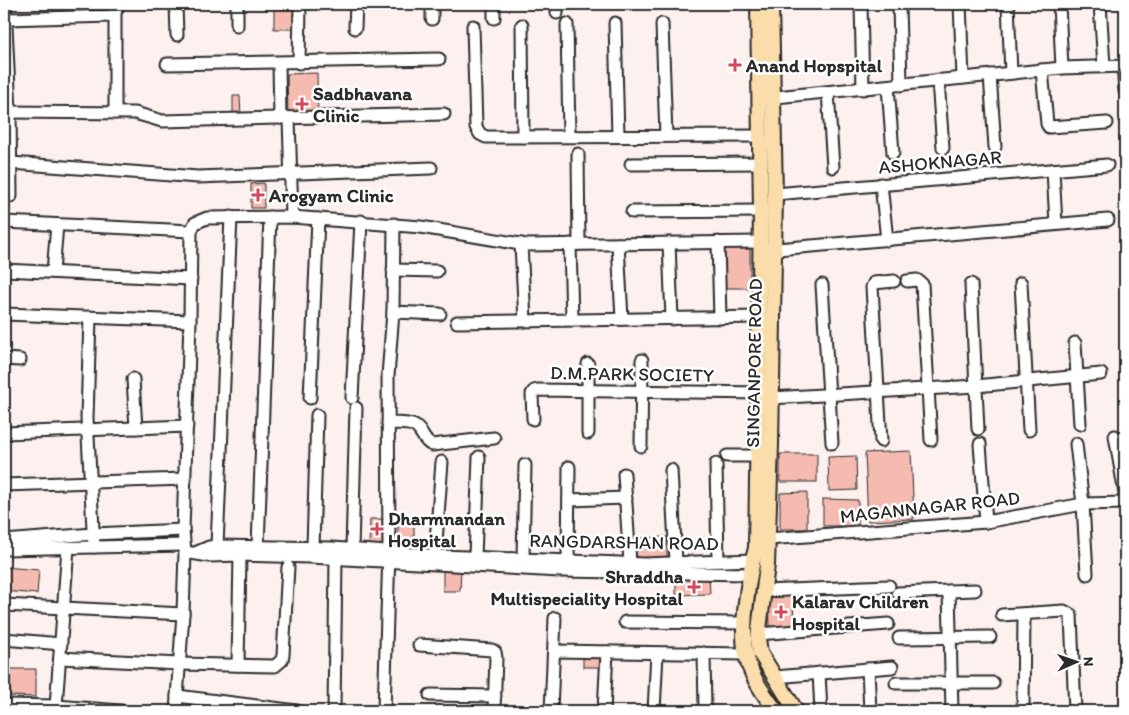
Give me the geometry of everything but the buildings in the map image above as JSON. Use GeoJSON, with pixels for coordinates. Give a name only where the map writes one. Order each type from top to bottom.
{"type":"FeatureCollection","features":[{"type":"Feature","properties":{"kind":"main road","name":"SINGANPORE ROAD"},"geometry":{"type":"LineString","coordinates":[[758,4],[775,194],[775,250],[767,395],[767,565],[758,634],[760,653],[796,711]]}},
{"type":"Feature","properties":{"kind":"main road","name":"SINGANPORE ROAD"},"geometry":{"type":"LineString","coordinates":[[771,4],[766,98],[760,136],[759,317],[767,395],[758,456],[756,548],[750,574],[745,623],[746,654],[756,683],[776,711]]}},
{"type":"Feature","properties":{"kind":"street"},"geometry":{"type":"LineString","coordinates":[[176,4],[177,35]]}},
{"type":"Feature","properties":{"kind":"street"},"geometry":{"type":"LineString","coordinates":[[237,4],[237,26]]}},
{"type":"Feature","properties":{"kind":"street"},"geometry":{"type":"LineString","coordinates":[[299,63],[300,4]]}},
{"type":"Feature","properties":{"kind":"street"},"geometry":{"type":"LineString","coordinates":[[355,28],[356,4]]}},
{"type":"Feature","properties":{"kind":"street"},"geometry":{"type":"LineString","coordinates":[[432,4],[432,19]]}},
{"type":"Feature","properties":{"kind":"street"},"geometry":{"type":"LineString","coordinates":[[494,4],[494,18]]}},
{"type":"Feature","properties":{"kind":"street"},"geometry":{"type":"LineString","coordinates":[[860,4],[863,89]]}},
{"type":"Feature","properties":{"kind":"street"},"geometry":{"type":"LineString","coordinates":[[899,4],[901,85]]}},
{"type":"Feature","properties":{"kind":"street"},"geometry":{"type":"LineString","coordinates":[[960,4],[963,78]]}},
{"type":"Feature","properties":{"kind":"street"},"geometry":{"type":"LineString","coordinates":[[1008,4],[1012,73]]}},
{"type":"Feature","properties":{"kind":"street"},"geometry":{"type":"LineString","coordinates":[[1059,4],[1062,68]]}},
{"type":"Feature","properties":{"kind":"street"},"geometry":{"type":"LineString","coordinates":[[1100,4],[1104,66]]}},
{"type":"Feature","properties":{"kind":"street"},"geometry":{"type":"LineString","coordinates":[[11,196],[7,143],[5,14],[111,16],[116,8]]}},
{"type":"Feature","properties":{"kind":"street"},"geometry":{"type":"LineString","coordinates":[[116,8],[116,113]]}},
{"type":"Feature","properties":{"kind":"street"},"geometry":{"type":"LineString","coordinates":[[615,23],[618,136]]}},
{"type":"Feature","properties":{"kind":"street"},"geometry":{"type":"LineString","coordinates":[[567,24],[569,136]]}},
{"type":"Feature","properties":{"kind":"street"},"geometry":{"type":"LineString","coordinates":[[662,24],[666,136]]}},
{"type":"Feature","properties":{"kind":"street"},"geometry":{"type":"LineString","coordinates":[[522,25],[523,136]]}},
{"type":"Feature","properties":{"kind":"street"},"geometry":{"type":"LineString","coordinates":[[473,26],[476,127],[480,134],[486,137],[760,136]]}},
{"type":"Feature","properties":{"kind":"street"},"geometry":{"type":"LineString","coordinates":[[167,64],[439,59]]}},
{"type":"Feature","properties":{"kind":"street"},"geometry":{"type":"LineString","coordinates":[[279,63],[291,174],[292,217]]}},
{"type":"Feature","properties":{"kind":"street"},"geometry":{"type":"LineString","coordinates":[[766,98],[1062,68],[1104,66],[1124,66],[1125,91]]}},
{"type":"Feature","properties":{"kind":"street"},"geometry":{"type":"LineString","coordinates":[[1042,70],[1047,124],[1049,127],[1107,123]]}},
{"type":"Feature","properties":{"kind":"street"},"geometry":{"type":"LineString","coordinates":[[990,75],[995,147]]}},
{"type":"Feature","properties":{"kind":"street"},"geometry":{"type":"LineString","coordinates":[[938,80],[943,148]]}},
{"type":"Feature","properties":{"kind":"street"},"geometry":{"type":"LineString","coordinates":[[888,86],[893,152]]}},
{"type":"Feature","properties":{"kind":"street"},"geometry":{"type":"LineString","coordinates":[[828,92],[834,167]]}},
{"type":"Feature","properties":{"kind":"street"},"geometry":{"type":"LineString","coordinates":[[7,112],[135,113],[162,121],[444,114]]}},
{"type":"Feature","properties":{"kind":"street"},"geometry":{"type":"LineString","coordinates":[[572,320],[578,154]]}},
{"type":"Feature","properties":{"kind":"street"},"geometry":{"type":"LineString","coordinates":[[631,164],[760,162]]}},
{"type":"Feature","properties":{"kind":"street","name":"ASHOKNAGAR"},"geometry":{"type":"LineString","coordinates":[[775,194],[1107,165]]}},
{"type":"Feature","properties":{"kind":"street"},"geometry":{"type":"LineString","coordinates":[[8,171],[198,177],[431,168]]}},
{"type":"Feature","properties":{"kind":"street"},"geometry":{"type":"LineString","coordinates":[[1052,170],[1056,224]]}},
{"type":"Feature","properties":{"kind":"street"},"geometry":{"type":"LineString","coordinates":[[881,184],[887,240]]}},
{"type":"Feature","properties":{"kind":"street"},"geometry":{"type":"LineString","coordinates":[[632,212],[761,211]]}},
{"type":"Feature","properties":{"kind":"street"},"geometry":{"type":"LineString","coordinates":[[176,711],[188,550],[183,530],[191,232],[195,223],[199,220],[231,217],[292,217],[421,227],[521,244],[718,242],[760,246],[775,250],[1108,220]]}},
{"type":"Feature","properties":{"kind":"street"},"geometry":{"type":"LineString","coordinates":[[217,546],[231,217]]}},
{"type":"Feature","properties":{"kind":"street"},"geometry":{"type":"LineString","coordinates":[[258,547],[270,217]]}},
{"type":"Feature","properties":{"kind":"street"},"geometry":{"type":"LineString","coordinates":[[310,398],[318,219]]}},
{"type":"Feature","properties":{"kind":"street"},"geometry":{"type":"LineString","coordinates":[[352,549],[354,403],[361,221]]}},
{"type":"Feature","properties":{"kind":"street"},"geometry":{"type":"LineString","coordinates":[[4,222],[191,232]]}},
{"type":"Feature","properties":{"kind":"street"},"geometry":{"type":"LineString","coordinates":[[384,711],[389,557],[388,376],[393,312],[394,224]]}},
{"type":"Feature","properties":{"kind":"street"},"geometry":{"type":"LineString","coordinates":[[53,272],[57,225]]}},
{"type":"Feature","properties":{"kind":"street"},"geometry":{"type":"LineString","coordinates":[[718,242],[720,318]]}},
{"type":"Feature","properties":{"kind":"street"},"geometry":{"type":"LineString","coordinates":[[669,243],[672,319]]}},
{"type":"Feature","properties":{"kind":"street"},"geometry":{"type":"LineString","coordinates":[[521,244],[524,321]]}},
{"type":"Feature","properties":{"kind":"street"},"geometry":{"type":"LineString","coordinates":[[618,244],[622,319]]}},
{"type":"Feature","properties":{"kind":"street"},"geometry":{"type":"LineString","coordinates":[[4,270],[190,278]]}},
{"type":"Feature","properties":{"kind":"street"},"geometry":{"type":"LineString","coordinates":[[393,270],[437,270]]}},
{"type":"Feature","properties":{"kind":"street"},"geometry":{"type":"LineString","coordinates":[[907,281],[917,280],[922,284],[931,440]]}},
{"type":"Feature","properties":{"kind":"street"},"geometry":{"type":"LineString","coordinates":[[880,441],[872,287],[877,282],[894,281]]}},
{"type":"Feature","properties":{"kind":"street"},"geometry":{"type":"LineString","coordinates":[[1021,283],[1029,430]]}},
{"type":"Feature","properties":{"kind":"street"},"geometry":{"type":"LineString","coordinates":[[971,284],[978,429]]}},
{"type":"Feature","properties":{"kind":"street"},"geometry":{"type":"LineString","coordinates":[[822,285],[832,443]]}},
{"type":"Feature","properties":{"kind":"street"},"geometry":{"type":"LineString","coordinates":[[393,312],[440,314]]}},
{"type":"Feature","properties":{"kind":"street"},"geometry":{"type":"LineString","coordinates":[[4,314],[190,321]]}},
{"type":"Feature","properties":{"kind":"street"},"geometry":{"type":"LineString","coordinates":[[90,317],[87,429],[94,547]]}},
{"type":"Feature","properties":{"kind":"street"},"geometry":{"type":"LineString","coordinates":[[457,322],[759,317]]}},
{"type":"Feature","properties":{"kind":"street"},"geometry":{"type":"LineString","coordinates":[[1075,343],[1080,424]]}},
{"type":"Feature","properties":{"kind":"street"},"geometry":{"type":"LineString","coordinates":[[4,360],[20,360]]}},
{"type":"Feature","properties":{"kind":"street"},"geometry":{"type":"LineString","coordinates":[[641,446],[642,360]]}},
{"type":"Feature","properties":{"kind":"street"},"geometry":{"type":"LineString","coordinates":[[588,364],[588,433]]}},
{"type":"Feature","properties":{"kind":"street","name":"D.M.PARK SOCIETY"},"geometry":{"type":"LineString","coordinates":[[533,419],[532,394],[534,391],[588,390],[829,395],[976,386],[1101,374]]}},
{"type":"Feature","properties":{"kind":"street"},"geometry":{"type":"LineString","coordinates":[[133,379],[136,428]]}},
{"type":"Feature","properties":{"kind":"street"},"geometry":{"type":"LineString","coordinates":[[312,547],[317,415]]}},
{"type":"Feature","properties":{"kind":"street"},"geometry":{"type":"LineString","coordinates":[[388,423],[416,427],[424,439],[432,444],[494,438]]}},
{"type":"Feature","properties":{"kind":"street"},"geometry":{"type":"LineString","coordinates":[[4,433],[186,426]]}},
{"type":"Feature","properties":{"kind":"street"},"geometry":{"type":"LineString","coordinates":[[1115,436],[1125,494]]}},
{"type":"Feature","properties":{"kind":"street"},"geometry":{"type":"LineString","coordinates":[[980,444],[986,522]]}},
{"type":"Feature","properties":{"kind":"street"},"geometry":{"type":"LineString","coordinates":[[1076,444],[1083,504],[1086,574]]}},
{"type":"Feature","properties":{"kind":"street"},"geometry":{"type":"LineString","coordinates":[[727,456],[758,456]]}},
{"type":"Feature","properties":{"kind":"street"},"geometry":{"type":"LineString","coordinates":[[475,557],[479,457]]}},
{"type":"Feature","properties":{"kind":"street"},"geometry":{"type":"LineString","coordinates":[[435,555],[442,462]]}},
{"type":"Feature","properties":{"kind":"street"},"geometry":{"type":"LineString","coordinates":[[716,464],[718,561]]}},
{"type":"Feature","properties":{"kind":"street"},"geometry":{"type":"LineString","coordinates":[[523,559],[525,465]]}},
{"type":"Feature","properties":{"kind":"street"},"geometry":{"type":"LineString","coordinates":[[568,561],[569,467]]}},
{"type":"Feature","properties":{"kind":"street"},"geometry":{"type":"LineString","coordinates":[[671,470],[676,562]]}},
{"type":"Feature","properties":{"kind":"street"},"geometry":{"type":"LineString","coordinates":[[624,474],[630,563]]}},
{"type":"Feature","properties":{"kind":"street"},"geometry":{"type":"LineString","coordinates":[[4,485],[185,479]]}},
{"type":"Feature","properties":{"kind":"street"},"geometry":{"type":"LineString","coordinates":[[569,500],[626,498]]}},
{"type":"Feature","properties":{"kind":"street","name":"MAGANNAGAR ROAD"},"geometry":{"type":"LineString","coordinates":[[768,539],[986,522],[1083,504],[1125,503]]}},
{"type":"Feature","properties":{"kind":"street"},"geometry":{"type":"LineString","coordinates":[[4,541],[93,534],[183,530]]}},
{"type":"Feature","properties":{"kind":"street","name":"RANGDARSHAN ROAD"},"geometry":{"type":"LineString","coordinates":[[188,550],[217,546],[312,547],[352,549],[389,557],[558,571],[750,574]]}},
{"type":"Feature","properties":{"kind":"street"},"geometry":{"type":"LineString","coordinates":[[4,548],[94,547],[188,550]]}},
{"type":"Feature","properties":{"kind":"street"},"geometry":{"type":"LineString","coordinates":[[56,706],[68,548]]}},
{"type":"Feature","properties":{"kind":"street","name":"RANGDARSHAN ROAD"},"geometry":{"type":"LineString","coordinates":[[188,550],[209,556],[240,555],[336,559],[435,555],[630,563],[753,560]]}},
{"type":"Feature","properties":{"kind":"street"},"geometry":{"type":"LineString","coordinates":[[238,665],[240,555]]}},
{"type":"Feature","properties":{"kind":"street"},"geometry":{"type":"LineString","coordinates":[[334,711],[336,559]]}},
{"type":"Feature","properties":{"kind":"street"},"geometry":{"type":"LineString","coordinates":[[60,658],[179,664],[276,666],[282,660],[288,567]]}},
{"type":"Feature","properties":{"kind":"street"},"geometry":{"type":"LineString","coordinates":[[764,591],[975,590]]}},
{"type":"Feature","properties":{"kind":"street"},"geometry":{"type":"LineString","coordinates":[[949,591],[952,711]]}},
{"type":"Feature","properties":{"kind":"street"},"geometry":{"type":"LineString","coordinates":[[4,605],[183,614]]}},
{"type":"Feature","properties":{"kind":"street"},"geometry":{"type":"LineString","coordinates":[[1002,615],[1064,611],[1071,615],[1075,711]]}},
{"type":"Feature","properties":{"kind":"street"},"geometry":{"type":"LineString","coordinates":[[1022,711],[1024,614]]}},
{"type":"Feature","properties":{"kind":"street"},"geometry":{"type":"LineString","coordinates":[[551,711],[555,618]]}},
{"type":"Feature","properties":{"kind":"street"},"geometry":{"type":"LineString","coordinates":[[625,622],[745,623]]}},
{"type":"Feature","properties":{"kind":"street"},"geometry":{"type":"LineString","coordinates":[[758,634],[888,624]]}},
{"type":"Feature","properties":{"kind":"street"},"geometry":{"type":"LineString","coordinates":[[899,638],[990,637]]}},
{"type":"Feature","properties":{"kind":"street"},"geometry":{"type":"LineString","coordinates":[[4,639],[61,644]]}},
{"type":"Feature","properties":{"kind":"street"},"geometry":{"type":"LineString","coordinates":[[419,645],[492,650],[496,658],[494,711]]}},
{"type":"Feature","properties":{"kind":"street"},"geometry":{"type":"LineString","coordinates":[[554,651],[746,654]]}},
{"type":"Feature","properties":{"kind":"street"},"geometry":{"type":"LineString","coordinates":[[604,711],[607,652]]}},
{"type":"Feature","properties":{"kind":"street"},"geometry":{"type":"LineString","coordinates":[[654,711],[657,653]]}},
{"type":"Feature","properties":{"kind":"street"},"geometry":{"type":"LineString","coordinates":[[704,653],[705,711]]}},
{"type":"Feature","properties":{"kind":"street"},"geometry":{"type":"LineString","coordinates":[[775,677],[892,667]]}},
{"type":"Feature","properties":{"kind":"street"},"geometry":{"type":"LineString","coordinates":[[868,669],[870,711]]}},
{"type":"Feature","properties":{"kind":"street"},"geometry":{"type":"LineString","coordinates":[[819,673],[820,711]]}},
{"type":"Feature","properties":{"kind":"street"},"geometry":{"type":"LineString","coordinates":[[896,683],[993,683]]}},
{"type":"Feature","properties":{"kind":"street"},"geometry":{"type":"LineString","coordinates":[[430,695],[495,696]]}},
{"type":"Feature","properties":{"kind":"street"},"geometry":{"type":"LineString","coordinates":[[177,696],[297,711]]}},
{"type":"Feature","properties":{"kind":"street"},"geometry":{"type":"LineString","coordinates":[[4,705],[56,706],[122,711]]}},
{"type":"Feature","properties":{"kind":"place","name":"Anand Hopspital"},"geometry":{"type":"Point","coordinates":[735,65]}},
{"type":"Feature","properties":{"kind":"place","name":"Sadbhavana Clinic"},"geometry":{"type":"Point","coordinates":[302,104]}},
{"type":"Feature","properties":{"kind":"place","name":"Arogyam Clinic"},"geometry":{"type":"Point","coordinates":[258,195]}},
{"type":"Feature","properties":{"kind":"place","name":"Dharmnandan Hospital"},"geometry":{"type":"Point","coordinates":[377,529]}},
{"type":"Feature","properties":{"kind":"place","name":"Shraddha Multispeciality Hospital"},"geometry":{"type":"Point","coordinates":[694,587]}},
{"type":"Feature","properties":{"kind":"place","name":"Kalarav Children Hospital"},"geometry":{"type":"Point","coordinates":[781,612]}}]}
